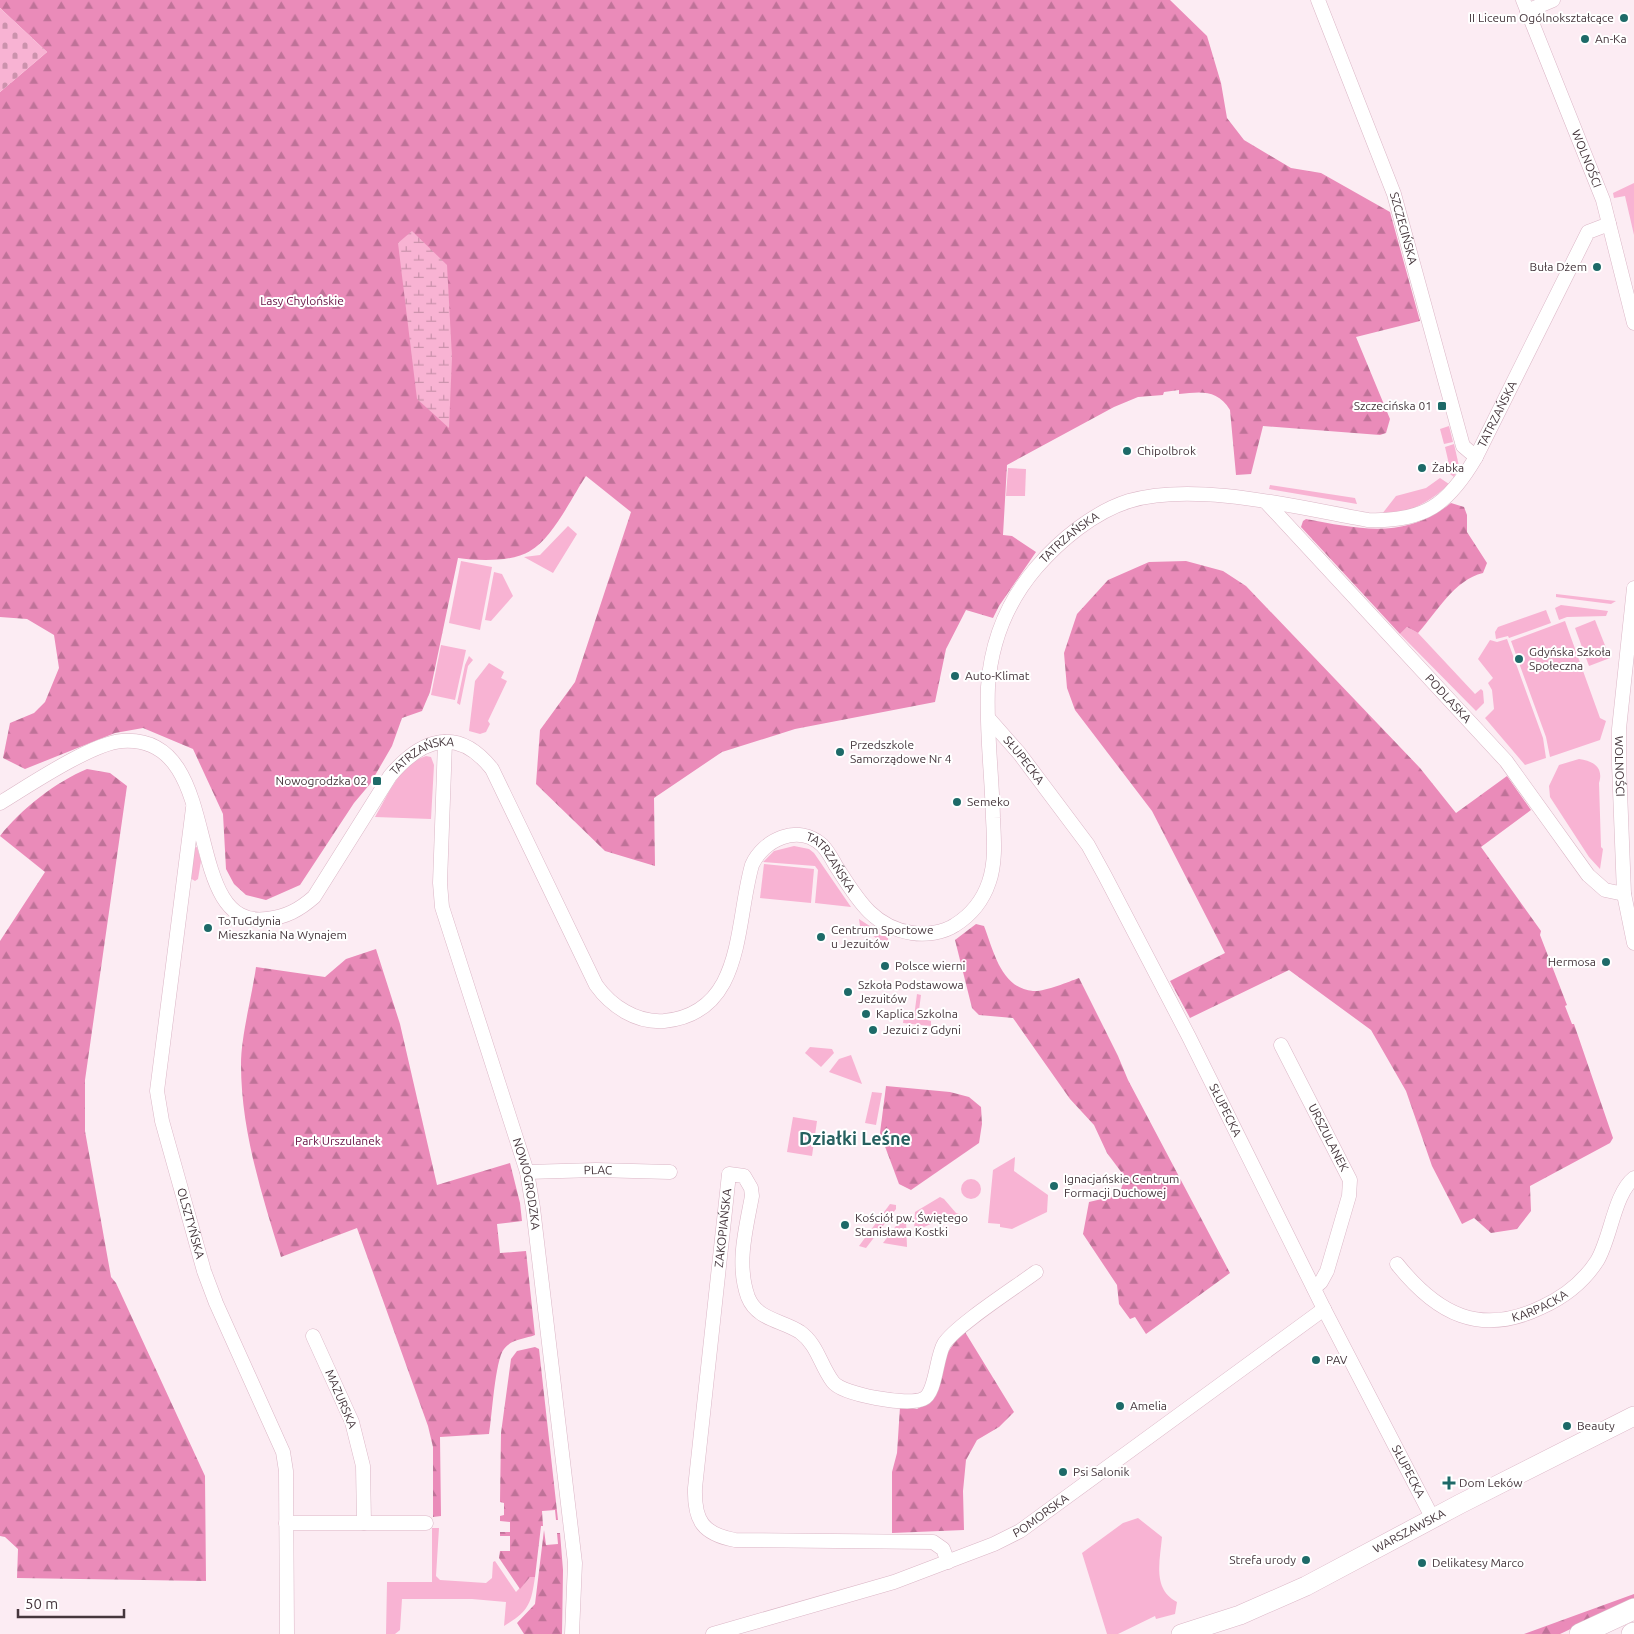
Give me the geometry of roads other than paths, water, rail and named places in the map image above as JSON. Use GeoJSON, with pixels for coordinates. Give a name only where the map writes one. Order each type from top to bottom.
{"type":"FeatureCollection","features":[{"type":"Feature","properties":{"kind":"main road"},"geometry":{"type":"LineString","coordinates":[[1580,1634],[1634,1609]]}},
{"type":"Feature","properties":{"kind":"street","name":"SZCZECIŃSKA"},"geometry":{"type":"LineString","coordinates":[[1318,0],[1394,194],[1463,446],[1476,458]]}},
{"type":"Feature","properties":{"kind":"street"},"geometry":{"type":"LineString","coordinates":[[1525,6],[1553,0]]}},
{"type":"Feature","properties":{"kind":"street","name":"WOLNOŚCI"},"geometry":{"type":"LineString","coordinates":[[1525,6],[1603,200],[1634,323]]}},
{"type":"Feature","properties":{"kind":"street","name":"TATRZAŃSKA"},"geometry":{"type":"LineString","coordinates":[[0,802],[94,749],[112,742],[131,741],[151,746],[166,755],[184,778],[193,802],[218,893],[245,918],[259,920],[276,918],[302,907],[314,897],[390,776],[404,759],[421,747],[445,742],[459,743],[477,752],[492,769],[596,985],[605,998],[633,1015],[660,1021],[686,1017],[699,1010],[720,990],[731,968],[752,865],[756,854],[763,847],[779,838],[802,836],[820,843],[868,913],[890,928],[918,934],[932,933],[953,927],[965,918],[979,903],[985,892],[992,870],[994,841],[988,689],[991,662],[998,635],[1012,601],[1048,554],[1076,531],[1115,507],[1144,498],[1223,496],[1368,520],[1407,518],[1446,499],[1456,488],[1476,458],[1588,232],[1609,224]]}},
{"type":"Feature","properties":{"kind":"street","name":"PODLASKA"},"geometry":{"type":"LineString","coordinates":[[1266,502],[1506,761],[1588,875],[1605,890],[1624,894]]}},
{"type":"Feature","properties":{"kind":"street","name":"WOLNOŚCI"},"geometry":{"type":"LineString","coordinates":[[1634,588],[1619,728],[1624,894],[1634,943]]}},
{"type":"Feature","properties":{"kind":"street","name":"SŁUPECKA"},"geometry":{"type":"LineString","coordinates":[[989,719],[1019,753],[1088,845],[1189,1038],[1324,1309],[1433,1519]]}},
{"type":"Feature","properties":{"kind":"street","name":"NOWOGRODZKA"},"geometry":{"type":"LineString","coordinates":[[445,742],[440,883],[442,907],[527,1172],[533,1208],[575,1563],[572,1634]]}},
{"type":"Feature","properties":{"kind":"street","name":"OLSZTYŃSKA"},"geometry":{"type":"LineString","coordinates":[[193,802],[160,1059],[158,1099],[204,1271],[216,1303],[283,1452],[286,1471],[287,1634]]}},
{"type":"Feature","properties":{"kind":"street","name":"URSZULANEK"},"geometry":{"type":"LineString","coordinates":[[1281,1045],[1350,1180],[1349,1196],[1327,1271],[1321,1282],[1314,1288]]}},
{"type":"Feature","properties":{"kind":"street","name":"PLAC"},"geometry":{"type":"LineString","coordinates":[[527,1172],[596,1170],[670,1172]]}},
{"type":"Feature","properties":{"kind":"street","name":"ZAKOPIAŃSKA"},"geometry":{"type":"LineString","coordinates":[[948,1562],[943,1549],[932,1542],[735,1540],[711,1534],[702,1525],[696,1510],[695,1488],[730,1174],[744,1176],[751,1188],[752,1196],[742,1260],[749,1299],[759,1312],[790,1326],[808,1338],[832,1381],[846,1391],[892,1399],[918,1401],[925,1399],[930,1392],[938,1359],[950,1336],[1036,1272]]}},
{"type":"Feature","properties":{"kind":"street","name":"KARPACKA"},"geometry":{"type":"LineString","coordinates":[[1396,1264],[1431,1300],[1454,1313],[1480,1320],[1507,1320],[1522,1316],[1560,1297],[1589,1272],[1604,1249],[1622,1194],[1634,1178]]}},
{"type":"Feature","properties":{"kind":"street","name":"POMORSKA"},"geometry":{"type":"LineString","coordinates":[[714,1634],[869,1590],[948,1562],[994,1544],[1020,1531],[1324,1309]]}},
{"type":"Feature","properties":{"kind":"street","name":"MAZURSKA"},"geometry":{"type":"LineString","coordinates":[[314,1336],[352,1422],[363,1466],[364,1523]]}},
{"type":"Feature","properties":{"kind":"street","name":"WARSZAWSKA"},"geometry":{"type":"LineString","coordinates":[[1181,1634],[1240,1615],[1281,1597],[1634,1416]]}},
{"type":"Feature","properties":{"kind":"street"},"geometry":{"type":"LineString","coordinates":[[286,1523],[426,1523]]}},
{"type":"Feature","properties":{"kind":"place","name":"II Liceum Ogólnokształcące"},"geometry":{"type":"Point","coordinates":[1624,18]}},
{"type":"Feature","properties":{"kind":"place","name":"An-Ka"},"geometry":{"type":"Point","coordinates":[1585,39]}},
{"type":"Feature","properties":{"kind":"place","name":"Buła Dżem"},"geometry":{"type":"Point","coordinates":[1597,267]}},
{"type":"Feature","properties":{"kind":"place","name":"Szczecińska 01"},"geometry":{"type":"Point","coordinates":[1442,406]}},
{"type":"Feature","properties":{"kind":"place","name":"Chipolbrok"},"geometry":{"type":"Point","coordinates":[1127,451]}},
{"type":"Feature","properties":{"kind":"place","name":"Żabka"},"geometry":{"type":"Point","coordinates":[1422,468]}},
{"type":"Feature","properties":{"kind":"place","name":"Gdyńska Szkoła Społeczna"},"geometry":{"type":"Point","coordinates":[1519,659]}},
{"type":"Feature","properties":{"kind":"place","name":"Auto-Klimat"},"geometry":{"type":"Point","coordinates":[955,676]}},
{"type":"Feature","properties":{"kind":"place","name":"Przedszkole Samorządowe Nr 4"},"geometry":{"type":"Point","coordinates":[840,752]}},
{"type":"Feature","properties":{"kind":"place","name":"Nowogrodzka 02"},"geometry":{"type":"Point","coordinates":[377,781]}},
{"type":"Feature","properties":{"kind":"place","name":"Semeko"},"geometry":{"type":"Point","coordinates":[957,802]}},
{"type":"Feature","properties":{"kind":"place","name":"ToTuGdynia Mieszkania Na Wynajem"},"geometry":{"type":"Point","coordinates":[208,928]}},
{"type":"Feature","properties":{"kind":"place","name":"Centrum Sportowe u Jezuitów"},"geometry":{"type":"Point","coordinates":[821,937]}},
{"type":"Feature","properties":{"kind":"place","name":"Hermosa"},"geometry":{"type":"Point","coordinates":[1606,962]}},
{"type":"Feature","properties":{"kind":"place","name":"Polsce wierni"},"geometry":{"type":"Point","coordinates":[885,966]}},
{"type":"Feature","properties":{"kind":"place","name":"Szkoła Podstawowa Jezuitów"},"geometry":{"type":"Point","coordinates":[848,992]}},
{"type":"Feature","properties":{"kind":"place","name":"Kaplica Szkolna"},"geometry":{"type":"Point","coordinates":[866,1014]}},
{"type":"Feature","properties":{"kind":"place","name":"Jezuici z Gdyni"},"geometry":{"type":"Point","coordinates":[873,1030]}},
{"type":"Feature","properties":{"kind":"place","name":"Ignacjańskie Centrum Formacji Duchowej"},"geometry":{"type":"Point","coordinates":[1054,1186]}},
{"type":"Feature","properties":{"kind":"place","name":"Kościół pw. Świętego Stanisława Kostki"},"geometry":{"type":"Point","coordinates":[845,1225]}},
{"type":"Feature","properties":{"kind":"place","name":"PAV"},"geometry":{"type":"Point","coordinates":[1316,1360]}},
{"type":"Feature","properties":{"kind":"place","name":"Amelia"},"geometry":{"type":"Point","coordinates":[1120,1406]}},
{"type":"Feature","properties":{"kind":"place","name":"Beauty"},"geometry":{"type":"Point","coordinates":[1567,1426]}},
{"type":"Feature","properties":{"kind":"place","name":"Psi Salonik"},"geometry":{"type":"Point","coordinates":[1063,1472]}},
{"type":"Feature","properties":{"kind":"place","name":"Dom Leków"},"geometry":{"type":"Point","coordinates":[1449,1483]}},
{"type":"Feature","properties":{"kind":"place","name":"Strefa urody"},"geometry":{"type":"Point","coordinates":[1306,1560]}},
{"type":"Feature","properties":{"kind":"place","name":"Delikatesy Marco"},"geometry":{"type":"Point","coordinates":[1422,1563]}},
{"type":"Feature","properties":{"kind":"district","name":"Działki Leśne"},"geometry":{"type":"Point","coordinates":[855,1139]}},
{"type":"Feature","properties":{"kind":"park label","name":"Lasy Chylońskie"},"geometry":{"type":"Point","coordinates":[302,301]}},
{"type":"Feature","properties":{"kind":"park label","name":"Park Urszulanek"},"geometry":{"type":"Point","coordinates":[338,1141]}}]}
